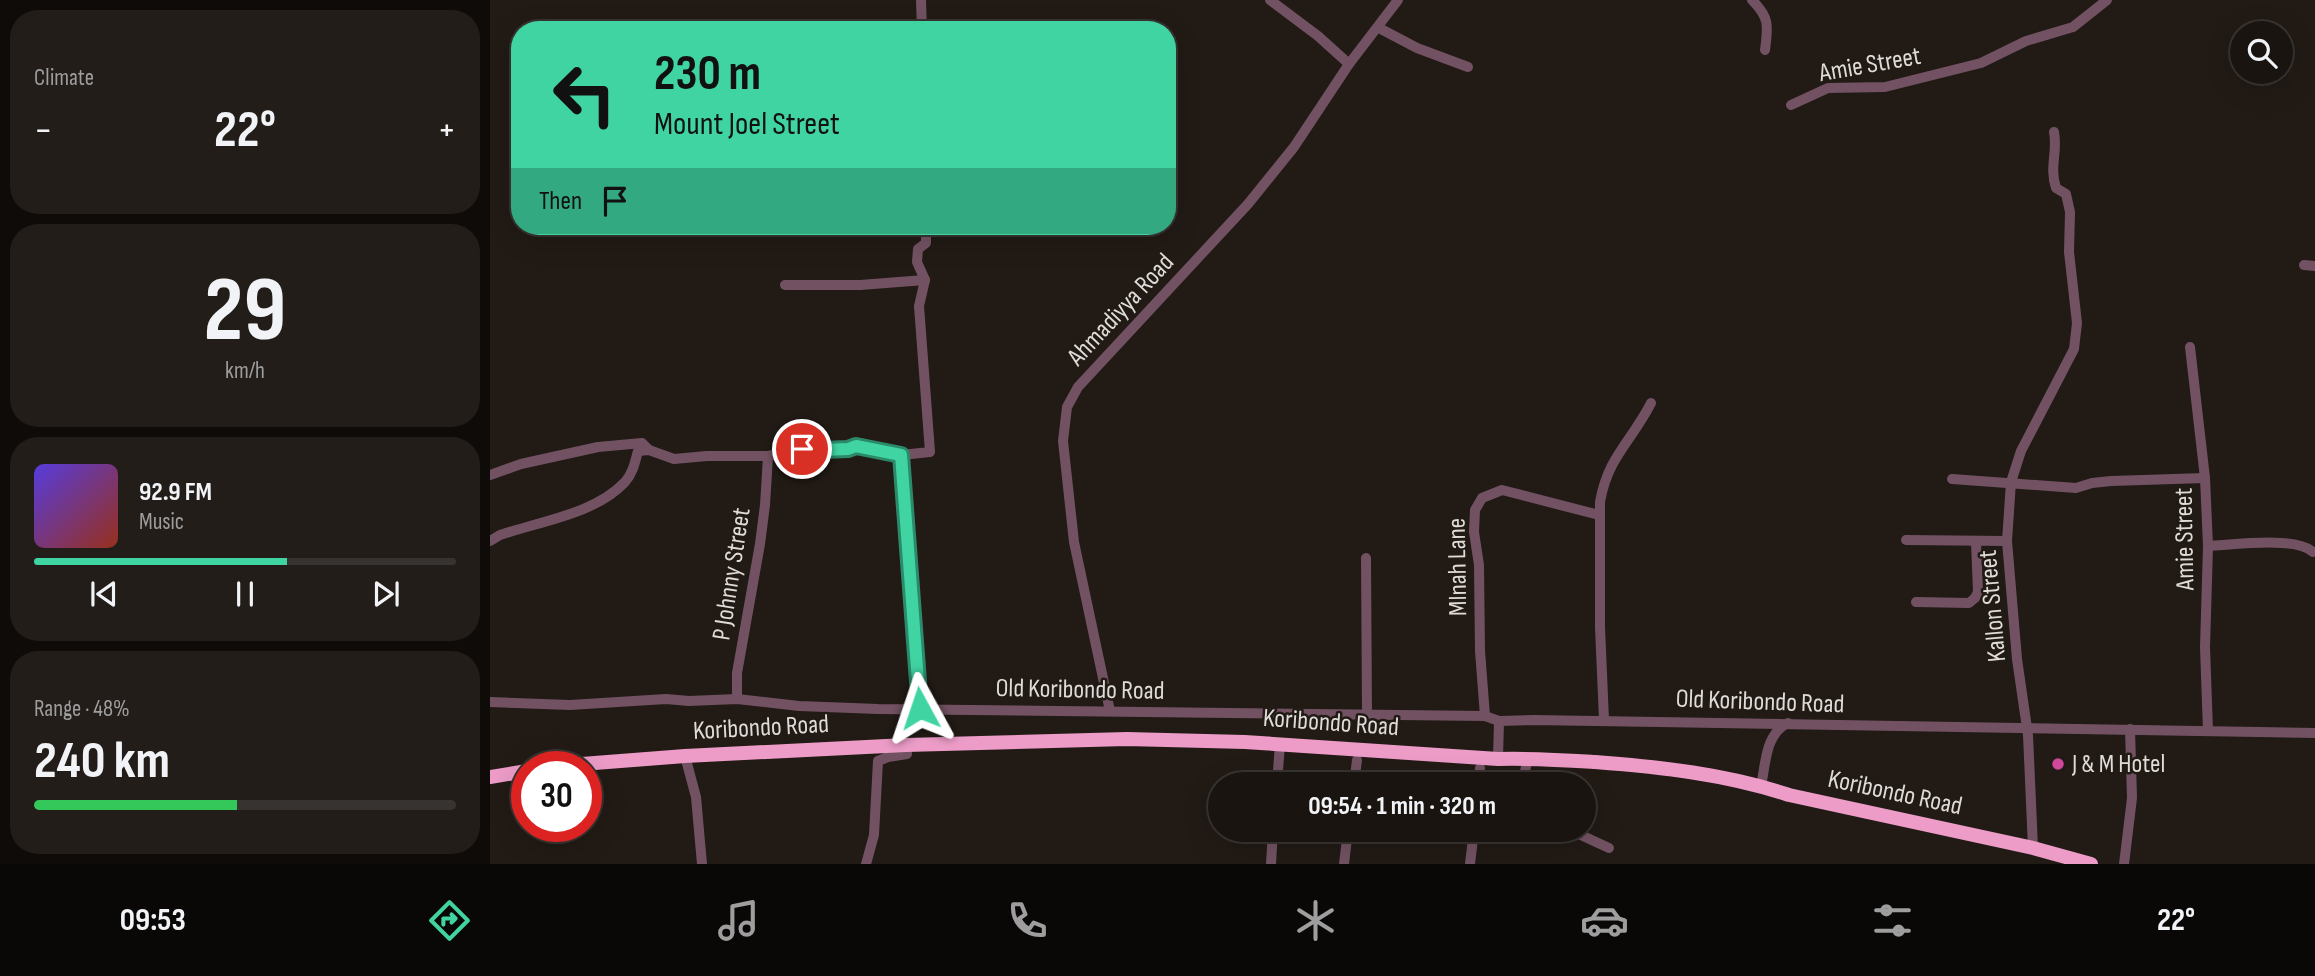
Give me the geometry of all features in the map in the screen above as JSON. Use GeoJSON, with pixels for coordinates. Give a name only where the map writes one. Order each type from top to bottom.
{"type":"FeatureCollection","features":[{"type":"Feature","properties":{"kind":"highway","name":"Koribondo Road"},"geometry":{"type":"LineString","coordinates":[[602,762],[906,745],[1126,739],[1280,744],[1385,757],[1528,758],[1638,765],[1702,773],[1789,795],[2033,848],[2086,863]]}},
{"type":"Feature","properties":{"kind":"highway"},"geometry":{"type":"LineString","coordinates":[[490,777],[511,774]]}},
{"type":"Feature","properties":{"kind":"street"},"geometry":{"type":"LineString","coordinates":[[921,0],[922,21]]}},
{"type":"Feature","properties":{"kind":"street"},"geometry":{"type":"LineString","coordinates":[[1270,0],[1318,36],[1349,64]]}},
{"type":"Feature","properties":{"kind":"street","name":"Ahmadiyya Road"},"geometry":{"type":"LineString","coordinates":[[1110,711],[1074,542],[1063,441],[1067,407],[1078,387],[1248,204],[1294,147],[1349,64],[1398,0]]}},
{"type":"Feature","properties":{"kind":"street"},"geometry":{"type":"LineString","coordinates":[[1752,0],[1765,14],[1768,25],[1765,50]]}},
{"type":"Feature","properties":{"kind":"street","name":"Amie Street"},"geometry":{"type":"LineString","coordinates":[[1791,105],[1828,89],[1885,87],[1981,63],[2026,41],[2073,27],[2107,0]]}},
{"type":"Feature","properties":{"kind":"street"},"geometry":{"type":"LineString","coordinates":[[1379,28],[1417,48],[1468,67]]}},
{"type":"Feature","properties":{"kind":"street","name":"Kallon Street"},"geometry":{"type":"LineString","coordinates":[[2033,848],[2007,541],[2011,482],[2021,451],[2074,349],[2077,323],[2069,252],[2070,212],[2066,194],[2056,188],[2052,177],[2052,154],[2056,140],[2054,132]]}},
{"type":"Feature","properties":{"kind":"street"},"geometry":{"type":"LineString","coordinates":[[490,475],[520,464],[598,447],[642,443],[649,450],[674,459],[768,456],[814,447],[822,450],[856,446],[901,455],[930,452],[919,306],[925,280],[917,262],[918,249],[926,243],[926,235]]}},
{"type":"Feature","properties":{"kind":"street"},"geometry":{"type":"LineString","coordinates":[[785,285],[860,285],[925,280]]}},
{"type":"Feature","properties":{"kind":"street","name":"Amie Street"},"geometry":{"type":"LineString","coordinates":[[2190,347],[2206,478],[2208,546],[2205,647],[2208,732]]}},
{"type":"Feature","properties":{"kind":"street"},"geometry":{"type":"LineString","coordinates":[[1604,720],[1599,515],[1603,485],[1612,461],[1651,403]]}},
{"type":"Feature","properties":{"kind":"street"},"geometry":{"type":"LineString","coordinates":[[490,541],[500,535],[596,504],[627,480],[638,452],[649,450]]}},
{"type":"Feature","properties":{"kind":"street"},"geometry":{"type":"LineString","coordinates":[[901,455],[920,708]]}},
{"type":"Feature","properties":{"kind":"street","name":"P Johnny Street"},"geometry":{"type":"LineString","coordinates":[[737,699],[737,673],[765,505],[768,456]]}},
{"type":"Feature","properties":{"kind":"street"},"geometry":{"type":"LineString","coordinates":[[1952,479],[2076,488],[2111,481],[2206,478]]}},
{"type":"Feature","properties":{"kind":"street","name":"MInah Lane"},"geometry":{"type":"LineString","coordinates":[[1485,716],[1475,510],[1482,498],[1502,490],[1599,515]]}},
{"type":"Feature","properties":{"kind":"street"},"geometry":{"type":"LineString","coordinates":[[1906,540],[2007,541]]}},
{"type":"Feature","properties":{"kind":"street"},"geometry":{"type":"LineString","coordinates":[[1916,603],[1969,603],[1975,598],[1978,592],[1976,542]]}},
{"type":"Feature","properties":{"kind":"street"},"geometry":{"type":"LineString","coordinates":[[2208,546],[2291,542],[2307,546],[2313,552]]}},
{"type":"Feature","properties":{"kind":"street"},"geometry":{"type":"LineString","coordinates":[[1366,558],[1367,714]]}},
{"type":"Feature","properties":{"kind":"street","name":"Old Koribondo Road"},"geometry":{"type":"LineString","coordinates":[[490,702],[570,705],[666,699],[737,699],[799,706],[878,709],[1367,714],[1485,716],[1499,721],[1796,722],[1872,726],[2315,733]]}},
{"type":"Feature","properties":{"kind":"street"},"geometry":{"type":"LineString","coordinates":[[1499,721],[1499,759]]}},
{"type":"Feature","properties":{"kind":"street"},"geometry":{"type":"LineString","coordinates":[[1761,786],[1774,732],[1786,724],[1796,722]]}},
{"type":"Feature","properties":{"kind":"street"},"geometry":{"type":"LineString","coordinates":[[2124,864],[2132,798],[2130,729]]}},
{"type":"Feature","properties":{"kind":"street"},"geometry":{"type":"LineString","coordinates":[[1278,772],[1280,744]]}},
{"type":"Feature","properties":{"kind":"street"},"geometry":{"type":"LineString","coordinates":[[866,864],[874,835],[878,761],[906,754],[906,745]]}},
{"type":"Feature","properties":{"kind":"street"},"geometry":{"type":"LineString","coordinates":[[685,756],[696,797],[702,864]]}},
{"type":"Feature","properties":{"kind":"street"},"geometry":{"type":"LineString","coordinates":[[1525,772],[1528,758]]}},
{"type":"Feature","properties":{"kind":"street"},"geometry":{"type":"LineString","coordinates":[[1356,772],[1357,760]]}},
{"type":"Feature","properties":{"kind":"street"},"geometry":{"type":"LineString","coordinates":[[1480,768],[1480,772]]}},
{"type":"Feature","properties":{"kind":"street"},"geometry":{"type":"LineString","coordinates":[[1271,864],[1272,842]]}},
{"type":"Feature","properties":{"kind":"street"},"geometry":{"type":"LineString","coordinates":[[1344,864],[1347,842]]}},
{"type":"Feature","properties":{"kind":"street"},"geometry":{"type":"LineString","coordinates":[[1470,864],[1473,842]]}},
{"type":"Feature","properties":{"kind":"street"},"geometry":{"type":"LineString","coordinates":[[1596,842],[1609,848]]}},
{"type":"Feature","properties":{"kind":"place","name":"J & M Hotel"},"geometry":{"type":"Point","coordinates":[2058,764]}},
{"type":"Feature","properties":{"kind":"route"},"geometry":{"type":"LineString","coordinates":[[802,449],[848,449],[856,446],[901,455],[920,708]]}}]}
